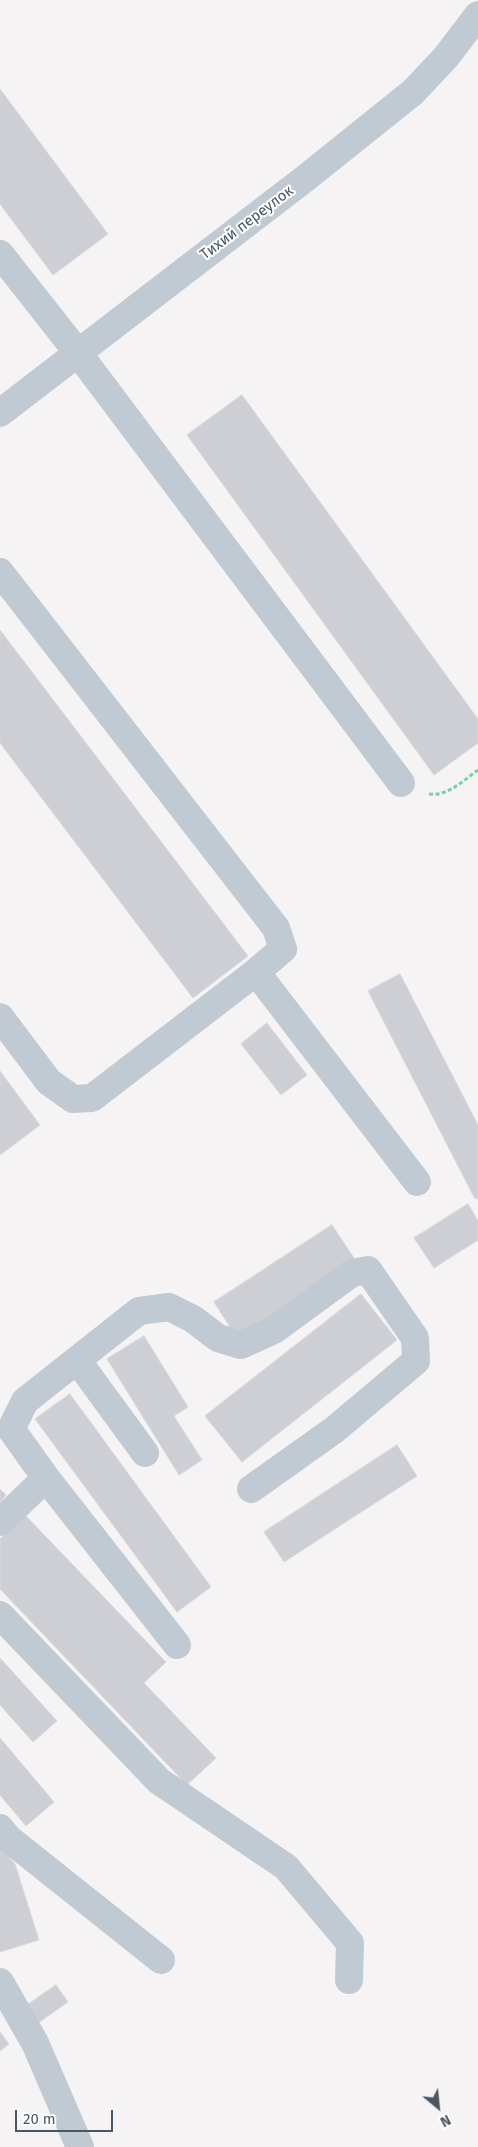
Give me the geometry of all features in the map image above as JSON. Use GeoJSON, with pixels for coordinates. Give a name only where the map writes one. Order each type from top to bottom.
{"type":"FeatureCollection","features":[{"type":"Feature","properties":{"kind":"street","name":"Тихий переулок"},"geometry":{"type":"LineString","coordinates":[[0,413],[307,177],[413,92],[446,57],[478,15]]}},
{"type":"Feature","properties":{"kind":"street"},"geometry":{"type":"LineString","coordinates":[[0,254],[78,352],[401,783]]}},
{"type":"Feature","properties":{"kind":"street"},"geometry":{"type":"LineString","coordinates":[[0,572],[276,928],[283,949],[256,972],[92,1098],[73,1099],[49,1082],[0,1018]]}},
{"type":"Feature","properties":{"kind":"street"},"geometry":{"type":"LineString","coordinates":[[256,972],[417,1182]]}},
{"type":"Feature","properties":{"kind":"street"},"geometry":{"type":"LineString","coordinates":[[177,1645],[46,1478],[11,1429],[25,1401],[139,1311],[169,1307],[194,1319],[218,1338],[241,1345],[274,1330],[352,1273],[368,1270],[415,1338],[416,1361],[334,1430],[251,1489]]}},
{"type":"Feature","properties":{"kind":"street"},"geometry":{"type":"LineString","coordinates":[[77,1360],[145,1453]]}},
{"type":"Feature","properties":{"kind":"street"},"geometry":{"type":"LineString","coordinates":[[0,1522],[46,1478]]}},
{"type":"Feature","properties":{"kind":"street"},"geometry":{"type":"LineString","coordinates":[[0,1615],[159,1781],[286,1867],[350,1943],[349,1980]]}},
{"type":"Feature","properties":{"kind":"street"},"geometry":{"type":"LineString","coordinates":[[0,1828],[9,1839],[161,1960]]}},
{"type":"Feature","properties":{"kind":"street"},"geometry":{"type":"LineString","coordinates":[[0,1982],[35,2043],[80,2147]]}},
{"type":"Feature","properties":{"kind":"path"},"geometry":{"type":"LineString","coordinates":[[401,783],[412,792],[433,795],[451,790],[478,770]]}},
{"type":"Feature","properties":{"kind":"building"},"geometry":{"type":"Polygon","coordinates":[[[0,89],[108,234],[53,275],[0,204],[0,89]]]}},
{"type":"Feature","properties":{"kind":"building"},"geometry":{"type":"Polygon","coordinates":[[[242,395],[478,719],[478,743],[434,775],[187,435],[242,395]]]}},
{"type":"Feature","properties":{"kind":"building"},"geometry":{"type":"Polygon","coordinates":[[[0,630],[248,956],[193,998],[0,743],[0,630]]]}},
{"type":"Feature","properties":{"kind":"building"},"geometry":{"type":"Polygon","coordinates":[[[400,974],[478,1125],[478,1198],[475,1199],[368,991],[400,974]]]}},
{"type":"Feature","properties":{"kind":"building"},"geometry":{"type":"Polygon","coordinates":[[[267,1023],[307,1075],[281,1095],[241,1044],[267,1023]]]}},
{"type":"Feature","properties":{"kind":"building"},"geometry":{"type":"Polygon","coordinates":[[[0,1071],[40,1125],[0,1155],[0,1071]]]}},
{"type":"Feature","properties":{"kind":"building"},"geometry":{"type":"Polygon","coordinates":[[[468,1204],[478,1221],[478,1240],[434,1268],[414,1238],[468,1204]]]}},
{"type":"Feature","properties":{"kind":"building"},"geometry":{"type":"Polygon","coordinates":[[[332,1225],[356,1261],[237,1338],[214,1302],[332,1225]]]}},
{"type":"Feature","properties":{"kind":"building"},"geometry":{"type":"Polygon","coordinates":[[[361,1294],[397,1340],[242,1462],[205,1416],[361,1294]]]}},
{"type":"Feature","properties":{"kind":"building"},"geometry":{"type":"Polygon","coordinates":[[[144,1336],[188,1407],[174,1416],[202,1460],[179,1475],[107,1359],[144,1336]]]}},
{"type":"Feature","properties":{"kind":"building"},"geometry":{"type":"Polygon","coordinates":[[[70,1394],[211,1587],[177,1612],[35,1419],[70,1394]]]}},
{"type":"Feature","properties":{"kind":"building"},"geometry":{"type":"Polygon","coordinates":[[[397,1445],[417,1476],[284,1562],[264,1532],[397,1445]]]}},
{"type":"Feature","properties":{"kind":"building"},"geometry":{"type":"Polygon","coordinates":[[[0,1489],[6,1495],[0,1502],[0,1489]]]}},
{"type":"Feature","properties":{"kind":"building"},"geometry":{"type":"Polygon","coordinates":[[[25,1515],[166,1662],[144,1683],[216,1758],[187,1785],[0,1589],[0,1539],[25,1515]]]}},
{"type":"Feature","properties":{"kind":"building"},"geometry":{"type":"Polygon","coordinates":[[[0,1658],[57,1721],[33,1742],[0,1705],[0,1658]]]}},
{"type":"Feature","properties":{"kind":"building"},"geometry":{"type":"Polygon","coordinates":[[[0,1738],[54,1802],[26,1826],[0,1795],[0,1738]]]}},
{"type":"Feature","properties":{"kind":"building"},"geometry":{"type":"Polygon","coordinates":[[[0,1847],[15,1864],[39,1940],[0,1952],[0,1847]]]}},
{"type":"Feature","properties":{"kind":"building"},"geometry":{"type":"Polygon","coordinates":[[[56,1985],[68,2002],[38,2023],[26,2006],[56,1985]]]}},
{"type":"Feature","properties":{"kind":"building"},"geometry":{"type":"Polygon","coordinates":[[[0,2032],[9,2044],[0,2051],[0,2032]]]}}]}
